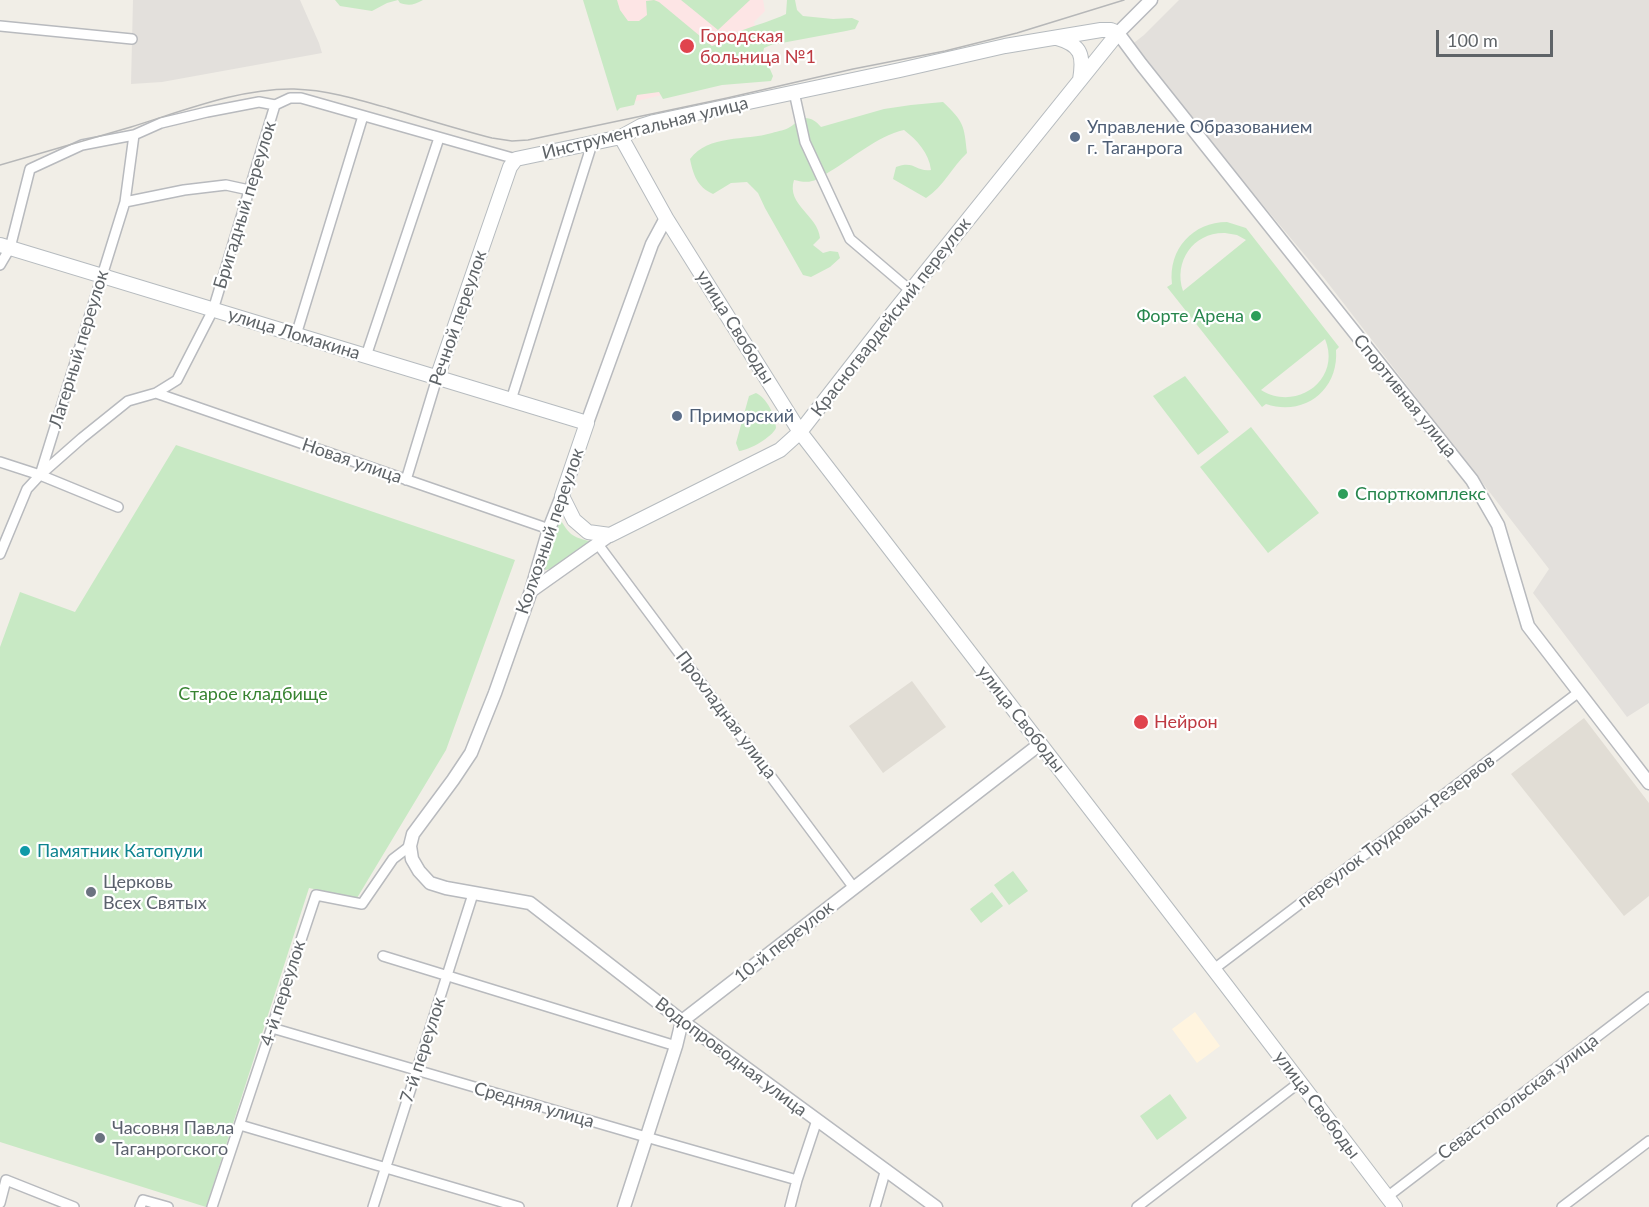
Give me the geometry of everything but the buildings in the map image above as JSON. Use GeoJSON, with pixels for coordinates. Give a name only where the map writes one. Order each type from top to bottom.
{"type":"FeatureCollection","features":[{"type":"Feature","properties":{"kind":"main road","name":"Инструментальная улица"},"geometry":{"type":"LineString","coordinates":[[516,159],[621,137],[654,122],[1005,46],[1101,30],[1112,30],[1118,33]]}},
{"type":"Feature","properties":{"kind":"main road","name":"Красногвардейский переулок"},"geometry":{"type":"LineString","coordinates":[[610,535],[780,450],[800,432],[1118,33]]}},
{"type":"Feature","properties":{"kind":"main road"},"geometry":{"type":"LineString","coordinates":[[1056,37],[1070,42],[1079,50],[1082,66],[1080,82]]}},
{"type":"Feature","properties":{"kind":"main road","name":"улица Свободы"},"geometry":{"type":"LineString","coordinates":[[621,137],[666,218],[800,432],[1391,1202]]}},
{"type":"Feature","properties":{"kind":"main road","name":"Речной переулок"},"geometry":{"type":"LineString","coordinates":[[437,378],[510,167],[516,159]]}},
{"type":"Feature","properties":{"kind":"main road","name":"улица Ломакина"},"geometry":{"type":"LineString","coordinates":[[5,246],[587,423]]}},
{"type":"Feature","properties":{"kind":"main road","name":"Колхозный переулок"},"geometry":{"type":"LineString","coordinates":[[562,496],[587,423]]}},
{"type":"Feature","properties":{"kind":"main road"},"geometry":{"type":"LineString","coordinates":[[562,496],[574,520],[588,532],[610,535]]}},
{"type":"Feature","properties":{"kind":"street"},"geometry":{"type":"LineString","coordinates":[[1118,33],[1151,0]]}},
{"type":"Feature","properties":{"kind":"street"},"geometry":{"type":"LineString","coordinates":[[0,26],[132,39]]}},
{"type":"Feature","properties":{"kind":"street","name":"Спортивная улица"},"geometry":{"type":"LineString","coordinates":[[1118,33],[1472,480],[1498,525],[1528,626],[1649,783]]}},
{"type":"Feature","properties":{"kind":"street"},"geometry":{"type":"LineString","coordinates":[[794,92],[805,142],[850,239],[911,291]]}},
{"type":"Feature","properties":{"kind":"street","name":"Инструментальная улица"},"geometry":{"type":"LineString","coordinates":[[5,246],[30,169],[82,145],[134,135],[161,123],[259,102],[275,105],[290,98],[301,98],[516,159]]}},
{"type":"Feature","properties":{"kind":"street","name":"Бригадный переулок"},"geometry":{"type":"LineString","coordinates":[[40,475],[128,401],[156,393],[177,380],[213,310],[275,105]]}},
{"type":"Feature","properties":{"kind":"street"},"geometry":{"type":"LineString","coordinates":[[296,335],[363,116]]}},
{"type":"Feature","properties":{"kind":"street","name":"Лагерный переулок"},"geometry":{"type":"LineString","coordinates":[[0,554],[27,489],[40,475],[125,202],[134,135]]}},
{"type":"Feature","properties":{"kind":"street"},"geometry":{"type":"LineString","coordinates":[[366,356],[439,138]]}},
{"type":"Feature","properties":{"kind":"street"},"geometry":{"type":"LineString","coordinates":[[511,400],[592,144]]}},
{"type":"Feature","properties":{"kind":"street"},"geometry":{"type":"LineString","coordinates":[[125,202],[184,190],[226,185],[249,190]]}},
{"type":"Feature","properties":{"kind":"street","name":"Колхозный переулок"},"geometry":{"type":"LineString","coordinates":[[587,423],[652,244],[666,218]]}},
{"type":"Feature","properties":{"kind":"street"},"geometry":{"type":"LineString","coordinates":[[0,265],[5,246]]}},
{"type":"Feature","properties":{"kind":"street","name":"Речной переулок"},"geometry":{"type":"LineString","coordinates":[[406,480],[437,378]]}},
{"type":"Feature","properties":{"kind":"street","name":"Новая улица"},"geometry":{"type":"LineString","coordinates":[[156,393],[549,529]]}},
{"type":"Feature","properties":{"kind":"street"},"geometry":{"type":"LineString","coordinates":[[0,462],[40,475],[118,507]]}},
{"type":"Feature","properties":{"kind":"street","name":"Колхозный переулок"},"geometry":{"type":"LineString","coordinates":[[410,846],[413,834],[471,753],[495,693],[562,496]]}},
{"type":"Feature","properties":{"kind":"street","name":"Красногвардейский переулок"},"geometry":{"type":"LineString","coordinates":[[531,591],[610,535]]}},
{"type":"Feature","properties":{"kind":"street","name":"Прохладная улица"},"geometry":{"type":"LineString","coordinates":[[597,543],[854,888]]}},
{"type":"Feature","properties":{"kind":"street","name":"переулок Трудовых Резервов"},"geometry":{"type":"LineString","coordinates":[[1214,969],[1579,692]]}},
{"type":"Feature","properties":{"kind":"street","name":"10-й переулок"},"geometry":{"type":"LineString","coordinates":[[682,1021],[1040,744]]}},
{"type":"Feature","properties":{"kind":"street"},"geometry":{"type":"LineString","coordinates":[[410,846],[412,859],[430,883],[473,894]]}},
{"type":"Feature","properties":{"kind":"street","name":"4-й переулок"},"geometry":{"type":"LineString","coordinates":[[212,1207],[316,895],[362,904],[393,859],[410,846]]}},
{"type":"Feature","properties":{"kind":"street","name":"Водопроводная улица"},"geometry":{"type":"LineString","coordinates":[[473,894],[530,903],[682,1021],[936,1207]]}},
{"type":"Feature","properties":{"kind":"street","name":"7-й переулок"},"geometry":{"type":"LineString","coordinates":[[373,1207],[473,894]]}},
{"type":"Feature","properties":{"kind":"street"},"geometry":{"type":"LineString","coordinates":[[383,956],[676,1046]]}},
{"type":"Feature","properties":{"kind":"street","name":"Севастопольская улица"},"geometry":{"type":"LineString","coordinates":[[1391,1202],[1649,997]]}},
{"type":"Feature","properties":{"kind":"street"},"geometry":{"type":"LineString","coordinates":[[624,1207],[682,1021]]}},
{"type":"Feature","properties":{"kind":"street","name":"Средняя улица"},"geometry":{"type":"LineString","coordinates":[[272,1028],[797,1180]]}},
{"type":"Feature","properties":{"kind":"street"},"geometry":{"type":"LineString","coordinates":[[1137,1207],[1300,1082]]}},
{"type":"Feature","properties":{"kind":"street"},"geometry":{"type":"LineString","coordinates":[[790,1207],[817,1120]]}},
{"type":"Feature","properties":{"kind":"street"},"geometry":{"type":"LineString","coordinates":[[240,1125],[519,1207]]}},
{"type":"Feature","properties":{"kind":"street"},"geometry":{"type":"LineString","coordinates":[[1562,1207],[1649,1141]]}},
{"type":"Feature","properties":{"kind":"street"},"geometry":{"type":"LineString","coordinates":[[875,1207],[886,1169]]}},
{"type":"Feature","properties":{"kind":"street"},"geometry":{"type":"LineString","coordinates":[[0,1203],[6,1179],[74,1207]]}},
{"type":"Feature","properties":{"kind":"street"},"geometry":{"type":"LineString","coordinates":[[141,1203],[168,1207]]}},
{"type":"Feature","properties":{"kind":"shaded area"},"geometry":{"type":"Polygon","coordinates":[[[133,0],[300,0],[322,53],[162,82],[131,84],[133,0]]]}},
{"type":"Feature","properties":{"kind":"shaded area","name":"Городская больница №1"},"geometry":{"type":"Polygon","coordinates":[[[604,0],[763,0],[765,11],[754,22],[765,71],[628,103],[604,0]]]}},
{"type":"Feature","properties":{"kind":"shaded area"},"geometry":{"type":"Polygon","coordinates":[[[1179,0],[1649,0],[1649,703],[1627,717],[1533,593],[1549,569],[1324,278],[1130,46],[1179,0]]]}},
{"type":"Feature","properties":{"kind":"shaded area"},"geometry":{"type":"Polygon","coordinates":[[[912,681],[946,727],[883,773],[849,726],[912,681]]]}},
{"type":"Feature","properties":{"kind":"shaded area"},"geometry":{"type":"Polygon","coordinates":[[[1584,718],[1649,803],[1649,896],[1624,916],[1511,774],[1584,718]]]}},
{"type":"Feature","properties":{"kind":"shaded area"},"geometry":{"type":"Polygon","coordinates":[[[1195,1012],[1220,1046],[1197,1063],[1172,1029],[1195,1012]]]}},
{"type":"Feature","properties":{"kind":"green space"},"geometry":{"type":"Polygon","coordinates":[[[335,0],[398,0],[372,11],[340,6],[335,0]]]}},
{"type":"Feature","properties":{"kind":"green space"},"geometry":{"type":"Polygon","coordinates":[[[398,0],[423,0],[409,5],[400,3],[398,0]]]}},
{"type":"Feature","properties":{"kind":"green space","name":"Городская больница №1"},"geometry":{"type":"Polygon","coordinates":[[[583,0],[617,0],[620,10],[628,21],[639,21],[647,15],[646,1],[654,0],[712,46],[743,30],[786,14],[787,0],[795,0],[797,10],[803,16],[852,18],[859,21],[855,29],[764,48],[763,53],[773,76],[771,81],[722,85],[663,99],[659,92],[637,95],[634,105],[620,108],[617,111],[583,0]]]}},
{"type":"Feature","properties":{"kind":"green space"},"geometry":{"type":"Polygon","coordinates":[[[681,0],[750,0],[718,30],[681,0]]]}},
{"type":"Feature","properties":{"kind":"green space"},"geometry":{"type":"Polygon","coordinates":[[[943,102],[962,124],[967,153],[938,188],[926,198],[893,179],[896,167],[902,165],[931,170],[922,147],[904,130],[874,142],[816,180],[807,182],[794,180],[794,196],[818,230],[820,238],[813,245],[823,253],[838,252],[840,258],[830,267],[811,277],[803,275],[758,193],[747,182],[731,183],[713,194],[699,184],[691,165],[690,159],[707,146],[717,142],[782,130],[803,118],[816,122],[821,127],[884,109],[943,102]]]}},
{"type":"Feature","properties":{"kind":"green space"},"geometry":{"type":"Polygon","coordinates":[[[1227,222],[1246,228],[1339,347],[1336,350],[1332,377],[1316,397],[1306,403],[1293,407],[1266,404],[1262,407],[1167,287],[1172,284],[1174,260],[1185,240],[1194,232],[1215,223],[1227,222]],[[1225,233],[1204,237],[1189,250],[1181,269],[1183,291],[1246,240],[1237,235],[1225,233]],[[1325,339],[1261,390],[1274,396],[1288,397],[1313,388],[1327,367],[1329,354],[1325,339]]]}},
{"type":"Feature","properties":{"kind":"green space"},"geometry":{"type":"Polygon","coordinates":[[[1185,376],[1229,432],[1198,455],[1153,396],[1185,376]]]}},
{"type":"Feature","properties":{"kind":"green space"},"geometry":{"type":"Polygon","coordinates":[[[756,393],[770,408],[776,428],[760,442],[739,451],[736,443],[749,396],[756,393]]]}},
{"type":"Feature","properties":{"kind":"green space"},"geometry":{"type":"Polygon","coordinates":[[[1251,427],[1319,513],[1268,553],[1200,467],[1251,427]]]}},
{"type":"Feature","properties":{"kind":"green space","name":"Старое кладбище"},"geometry":{"type":"Polygon","coordinates":[[[176,445],[515,560],[446,750],[357,898],[309,888],[206,1207],[0,1142],[0,647],[20,592],[75,612],[176,445]]]}},
{"type":"Feature","properties":{"kind":"green space"},"geometry":{"type":"Polygon","coordinates":[[[558,519],[571,534],[589,541],[589,544],[561,564],[544,570],[541,565],[558,519]]]}},
{"type":"Feature","properties":{"kind":"green space"},"geometry":{"type":"Polygon","coordinates":[[[1013,871],[1028,891],[1009,905],[994,885],[1013,871]]]}},
{"type":"Feature","properties":{"kind":"green space"},"geometry":{"type":"Polygon","coordinates":[[[992,892],[1003,906],[981,923],[970,909],[992,892]]]}},
{"type":"Feature","properties":{"kind":"green space"},"geometry":{"type":"Polygon","coordinates":[[[1170,1094],[1187,1118],[1157,1140],[1140,1116],[1170,1094]]]}},
{"type":"Feature","properties":{"kind":"tram line"},"geometry":{"type":"LineString","coordinates":[[0,165],[232,96],[294,89],[330,93],[365,101],[492,138],[512,141],[528,140],[945,51],[1017,33],[1124,0]]}},
{"type":"Feature","properties":{"kind":"place","name":"Городская больница №1"},"geometry":{"type":"Point","coordinates":[687,46]}},
{"type":"Feature","properties":{"kind":"place","name":"Управление Образованием г. Таганрога"},"geometry":{"type":"Point","coordinates":[1075,137]}},
{"type":"Feature","properties":{"kind":"place","name":"Форте Арена"},"geometry":{"type":"Point","coordinates":[1256,316]}},
{"type":"Feature","properties":{"kind":"place","name":"Приморский"},"geometry":{"type":"Point","coordinates":[677,416]}},
{"type":"Feature","properties":{"kind":"place","name":"Спорткомплекс"},"geometry":{"type":"Point","coordinates":[1343,494]}},
{"type":"Feature","properties":{"kind":"place","name":"Нейрон"},"geometry":{"type":"Point","coordinates":[1141,722]}},
{"type":"Feature","properties":{"kind":"place","name":"Памятник Катопули"},"geometry":{"type":"Point","coordinates":[25,851]}},
{"type":"Feature","properties":{"kind":"place","name":"Церковь Всех Святых"},"geometry":{"type":"Point","coordinates":[91,892]}},
{"type":"Feature","properties":{"kind":"place","name":"Часовня Павла Таганрогского"},"geometry":{"type":"Point","coordinates":[100,1138]}}]}
